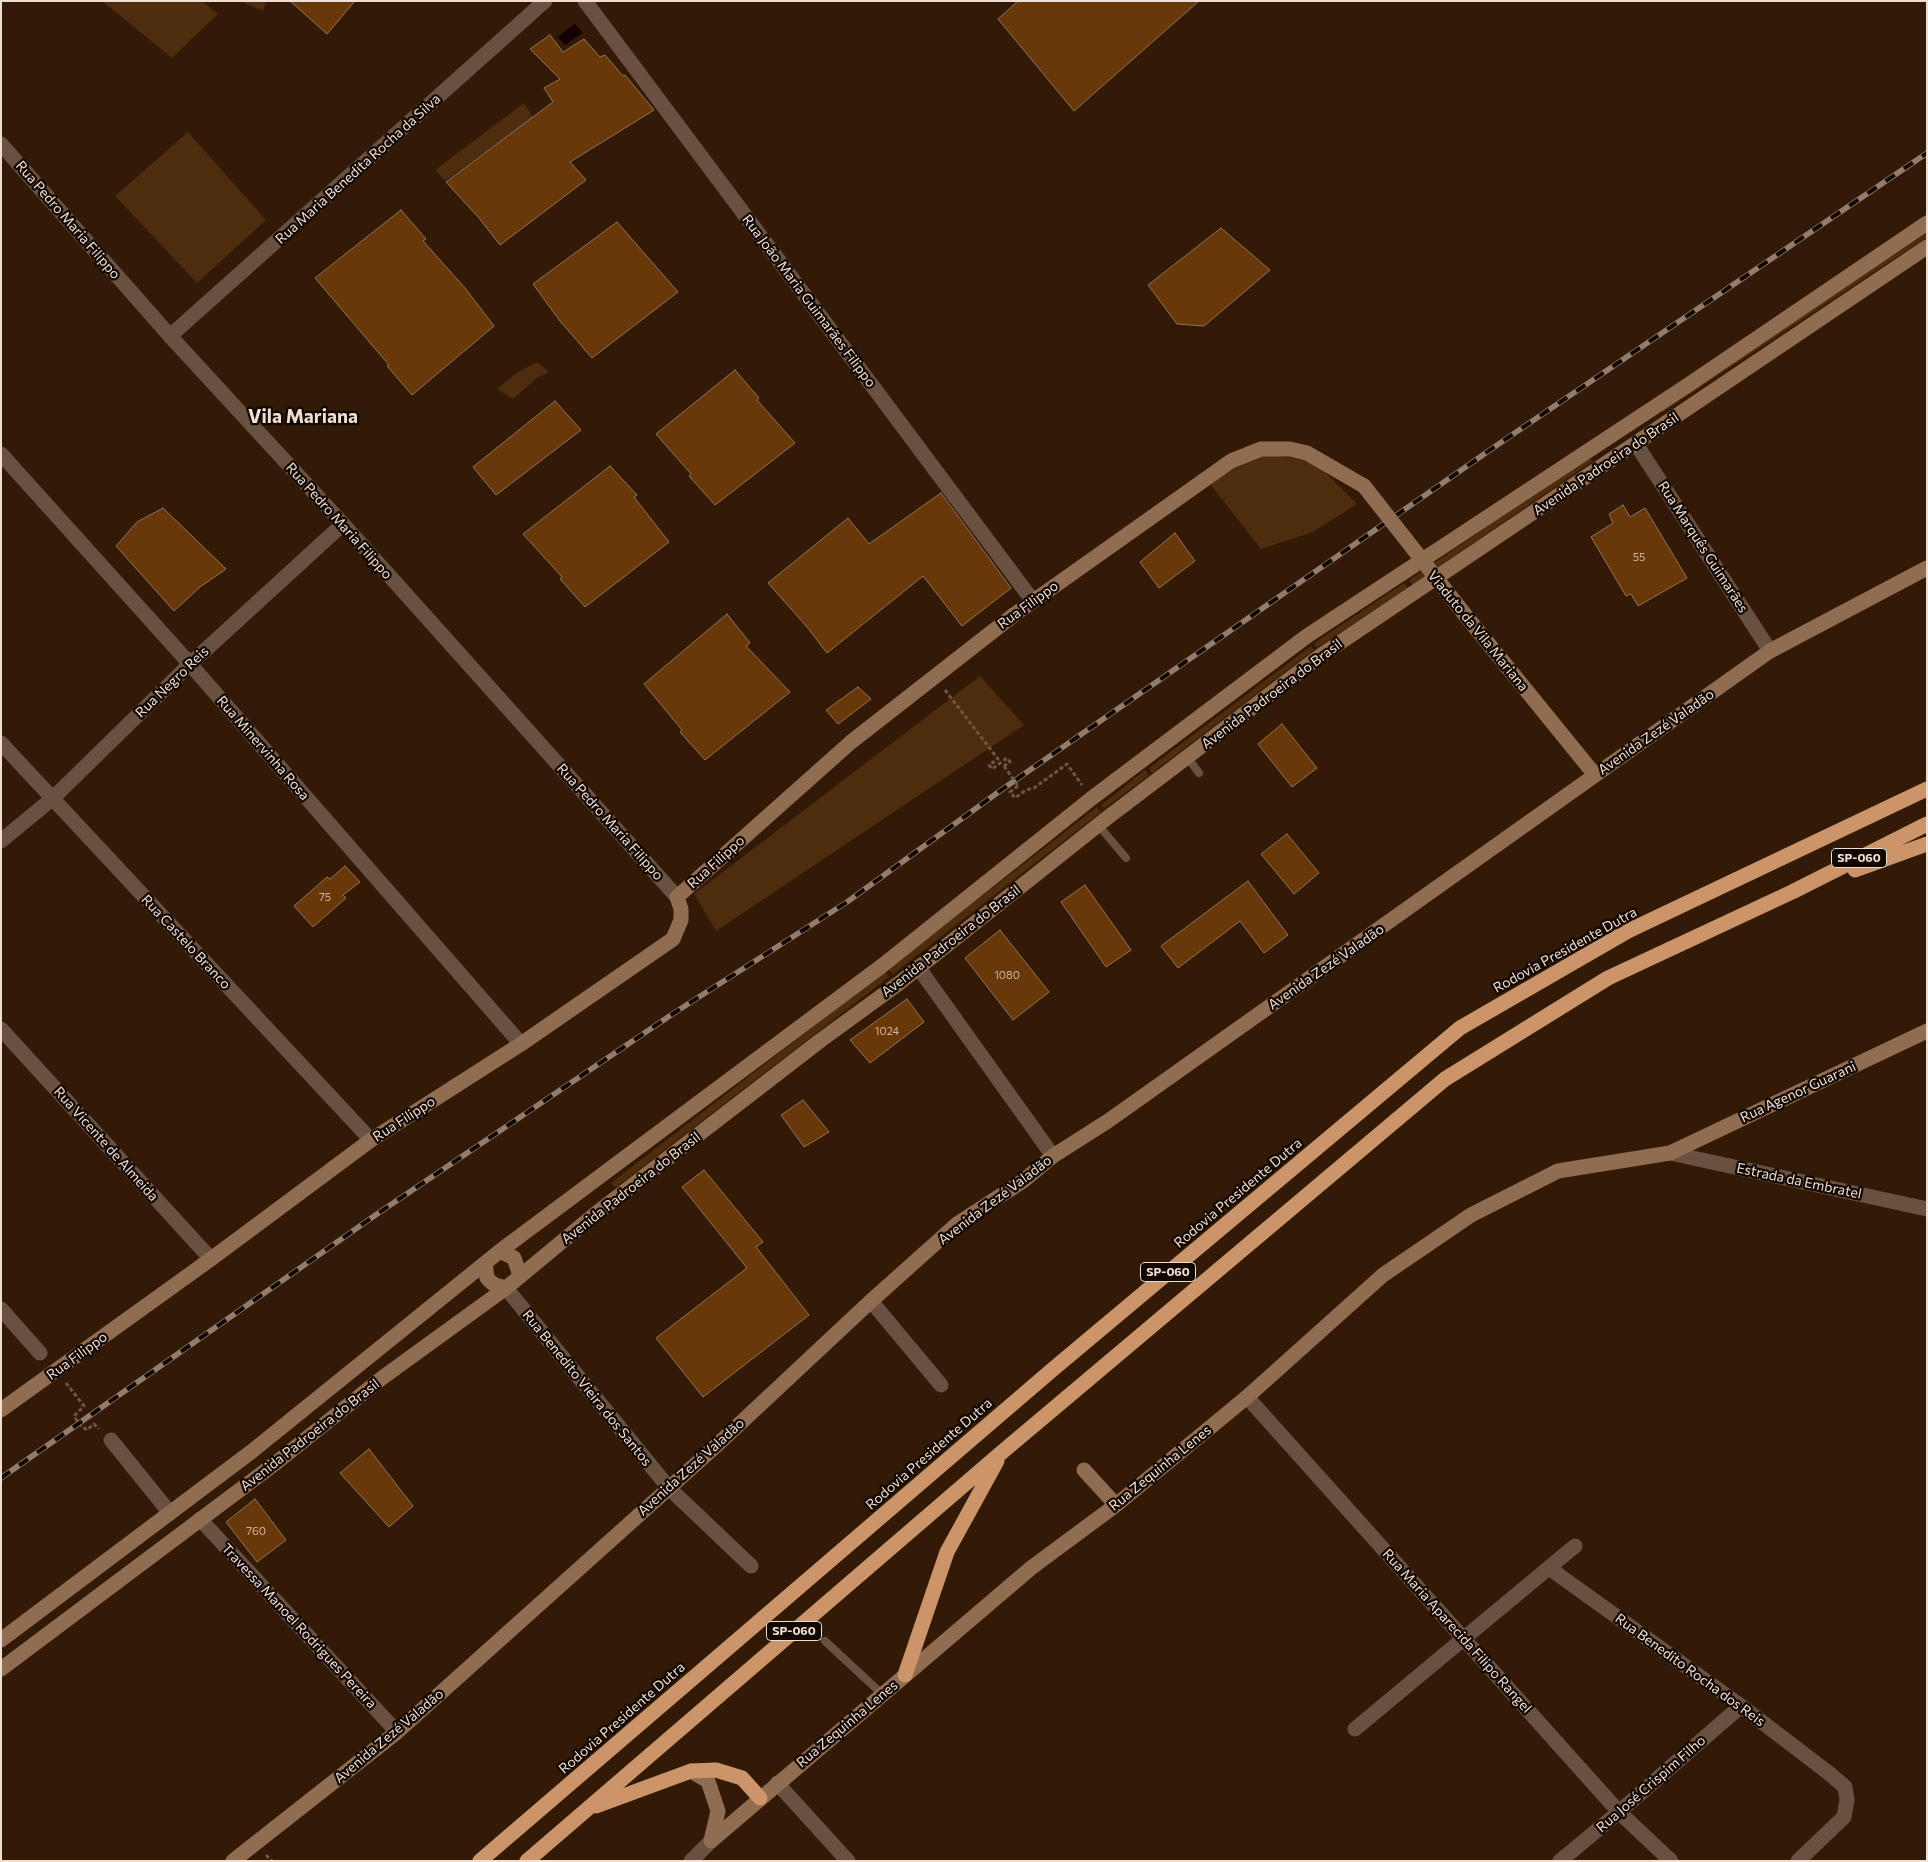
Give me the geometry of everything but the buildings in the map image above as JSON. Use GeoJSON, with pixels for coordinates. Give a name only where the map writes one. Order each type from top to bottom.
{"type":"FeatureCollection","features":[{"type":"Feature","properties":{"kind":"highway","name":"Rodovia Presidente Dutra"},"geometry":{"type":"LineString","coordinates":[[480,1861],[1044,1377],[1460,1028],[1628,931],[1927,789]]}},
{"type":"Feature","properties":{"kind":"highway","name":"SP-060"},"geometry":{"type":"LineString","coordinates":[[527,1861],[1001,1453],[1445,1079],[1608,978],[1792,892],[1927,824]]}},
{"type":"Feature","properties":{"kind":"highway"},"geometry":{"type":"LineString","coordinates":[[1792,892],[1927,844]]}},
{"type":"Feature","properties":{"kind":"highway"},"geometry":{"type":"LineString","coordinates":[[904,1675],[947,1552],[1001,1453]]}},
{"type":"Feature","properties":{"kind":"highway"},"geometry":{"type":"LineString","coordinates":[[588,1809],[691,1771],[716,1770],[742,1778],[760,1798]]}},
{"type":"Feature","properties":{"kind":"street","name":"Rua Maria Benedita Rocha da Silva"},"geometry":{"type":"LineString","coordinates":[[170,336],[545,1]]}},
{"type":"Feature","properties":{"kind":"street","name":"Rua João Maria Guimarães Filippo"},"geometry":{"type":"LineString","coordinates":[[585,1],[1033,601]]}},
{"type":"Feature","properties":{"kind":"street","name":"Rua Pedro Maria Filippo"},"geometry":{"type":"LineString","coordinates":[[1,144],[170,336],[344,524],[677,897]]}},
{"type":"Feature","properties":{"kind":"street","name":"Avenida Padroeira do Brasil"},"geometry":{"type":"LineString","coordinates":[[1,1640],[251,1452],[500,1251],[883,965],[1092,798],[1313,632],[1696,379],[1927,223]]}},
{"type":"Feature","properties":{"kind":"street","name":"Avenida Padroeira do Brasil"},"geometry":{"type":"LineString","coordinates":[[1,1669],[278,1462],[382,1378],[506,1288],[594,1215],[821,1040],[898,984],[1187,757],[1320,656],[1927,247]]}},
{"type":"Feature","properties":{"kind":"street","name":"Rua Marquês Guimarães"},"geometry":{"type":"LineString","coordinates":[[1636,444],[1770,651]]}},
{"type":"Feature","properties":{"kind":"street","name":"Rua Filippo"},"geometry":{"type":"LineString","coordinates":[[1,1410],[211,1260],[371,1140],[521,1044],[674,939],[681,920],[681,909],[677,897],[851,742],[1033,601],[1231,462],[1261,449],[1290,449],[1307,454],[1364,486]]}},
{"type":"Feature","properties":{"kind":"street","name":"Rua Minervinha Rosa"},"geometry":{"type":"LineString","coordinates":[[1,454],[190,664],[521,1044]]}},
{"type":"Feature","properties":{"kind":"street","name":"Viaduto da Vila Mariana"},"geometry":{"type":"LineString","coordinates":[[1364,486],[1595,776]]}},
{"type":"Feature","properties":{"kind":"street","name":"Rua Negro Reis"},"geometry":{"type":"LineString","coordinates":[[1,841],[52,799],[190,664],[344,524]]}},
{"type":"Feature","properties":{"kind":"street","name":"Avenida Zezé Valadão"},"geometry":{"type":"LineString","coordinates":[[233,1861],[397,1732],[718,1445],[871,1301],[957,1224],[1023,1181],[1053,1156],[1116,1115],[1770,651],[1927,568]]}},
{"type":"Feature","properties":{"kind":"street","name":"Rua Castelo Branco"},"geometry":{"type":"LineString","coordinates":[[1,743],[371,1140]]}},
{"type":"Feature","properties":{"kind":"street"},"geometry":{"type":"LineString","coordinates":[[918,967],[1053,1156]]}},
{"type":"Feature","properties":{"kind":"street","name":"Rua Vicente de Almeida"},"geometry":{"type":"LineString","coordinates":[[1,1029],[211,1260]]}},
{"type":"Feature","properties":{"kind":"street","name":"Rua Agenor Guarani"},"geometry":{"type":"LineString","coordinates":[[1670,1153],[1927,1031]]}},
{"type":"Feature","properties":{"kind":"street","name":"Estrada da Embratel"},"geometry":{"type":"LineString","coordinates":[[1670,1153],[1927,1209]]}},
{"type":"Feature","properties":{"kind":"street","name":"Rua Zequinha Lenes"},"geometry":{"type":"LineString","coordinates":[[691,1861],[777,1783],[1031,1568],[1116,1505],[1247,1397],[1383,1275],[1471,1215],[1558,1171],[1670,1153]]}},
{"type":"Feature","properties":{"kind":"street"},"geometry":{"type":"LineString","coordinates":[[500,1251],[514,1258],[520,1275]]}},
{"type":"Feature","properties":{"kind":"street"},"geometry":{"type":"LineString","coordinates":[[485,1263],[487,1278],[494,1286],[506,1288]]}},
{"type":"Feature","properties":{"kind":"street","name":"Rua Benedito Vieira dos Santos"},"geometry":{"type":"LineString","coordinates":[[506,1288],[669,1488],[751,1566]]}},
{"type":"Feature","properties":{"kind":"street"},"geometry":{"type":"LineString","coordinates":[[871,1301],[941,1385]]}},
{"type":"Feature","properties":{"kind":"street"},"geometry":{"type":"LineString","coordinates":[[1,1309],[40,1352]]}},
{"type":"Feature","properties":{"kind":"street","name":"Rua Maria Aparecida Filipo Rangel"},"geometry":{"type":"LineString","coordinates":[[1247,1397],[1619,1812],[1671,1861]]}},
{"type":"Feature","properties":{"kind":"street"},"geometry":{"type":"LineString","coordinates":[[111,1440],[170,1513]]}},
{"type":"Feature","properties":{"kind":"street"},"geometry":{"type":"LineString","coordinates":[[1084,1470],[1116,1505]]}},
{"type":"Feature","properties":{"kind":"street","name":"Travessa Manoel Rodrigues Pereira"},"geometry":{"type":"LineString","coordinates":[[200,1519],[397,1732]]}},
{"type":"Feature","properties":{"kind":"street"},"geometry":{"type":"LineString","coordinates":[[1355,1729],[1465,1640],[1575,1546]]}},
{"type":"Feature","properties":{"kind":"street","name":"Rua Benedito Rocha dos Reis"},"geometry":{"type":"LineString","coordinates":[[1549,1568],[1741,1706],[1830,1774],[1845,1788],[1847,1800],[1844,1817],[1798,1861]]}},
{"type":"Feature","properties":{"kind":"street","name":"Rua José Crispim Filho"},"geometry":{"type":"LineString","coordinates":[[1560,1861],[1741,1706]]}},
{"type":"Feature","properties":{"kind":"street"},"geometry":{"type":"LineString","coordinates":[[691,1771],[708,1781],[718,1811],[711,1841]]}},
{"type":"Feature","properties":{"kind":"street"},"geometry":{"type":"LineString","coordinates":[[777,1783],[848,1861]]}},
{"type":"Feature","properties":{"kind":"lane"},"geometry":{"type":"LineString","coordinates":[[1187,757],[1199,773]]}},
{"type":"Feature","properties":{"kind":"lane"},"geometry":{"type":"LineString","coordinates":[[1099,826],[1126,858]]}},
{"type":"Feature","properties":{"kind":"lane"},"geometry":{"type":"LineString","coordinates":[[825,1641],[882,1694]]}},
{"type":"Feature","properties":{"kind":"path"},"geometry":{"type":"LineString","coordinates":[[935,677],[998,759],[989,765],[992,769],[1007,758],[1010,762],[1004,766],[1018,786],[1010,792],[1015,798],[1026,790],[1034,788],[1066,764],[1092,798]]}},
{"type":"Feature","properties":{"kind":"path"},"geometry":{"type":"LineString","coordinates":[[56,1371],[84,1406],[74,1416],[79,1424],[87,1430],[94,1424],[111,1440]]}},
{"type":"Feature","properties":{"kind":"shaded area"},"geometry":{"type":"Polygon","coordinates":[[[102,1],[202,1],[218,14],[172,58],[102,1]]]}},
{"type":"Feature","properties":{"kind":"shaded area"},"geometry":{"type":"Polygon","coordinates":[[[240,1],[266,1],[263,11],[240,1]]]}},
{"type":"Feature","properties":{"kind":"shaded area"},"geometry":{"type":"Polygon","coordinates":[[[575,24],[583,33],[565,45],[557,37],[575,24]]]}},
{"type":"Feature","properties":{"kind":"shaded area"},"geometry":{"type":"Polygon","coordinates":[[[524,103],[533,117],[445,181],[435,170],[524,103]]]}},
{"type":"Feature","properties":{"kind":"shaded area"},"geometry":{"type":"Polygon","coordinates":[[[188,132],[266,220],[197,283],[115,196],[188,132]]]}},
{"type":"Feature","properties":{"kind":"shaded area"},"geometry":{"type":"Polygon","coordinates":[[[1927,233],[1927,237],[1663,412],[1661,410],[1927,233]]]}},
{"type":"Feature","properties":{"kind":"shaded area"},"geometry":{"type":"Polygon","coordinates":[[[537,362],[549,372],[538,377],[513,399],[497,389],[515,374],[537,362]]]}},
{"type":"Feature","properties":{"kind":"shaded area"},"geometry":{"type":"Polygon","coordinates":[[[1264,454],[1314,461],[1357,504],[1313,532],[1261,549],[1210,484],[1217,476],[1264,454]]]}},
{"type":"Feature","properties":{"kind":"shaded area"},"geometry":{"type":"Polygon","coordinates":[[[1589,457],[1593,461],[1412,585],[1409,580],[1589,457]]]}},
{"type":"Feature","properties":{"kind":"shaded area"},"geometry":{"type":"Polygon","coordinates":[[[1404,583],[1408,588],[1317,648],[1314,643],[1404,583]]]}},
{"type":"Feature","properties":{"kind":"shaded area"},"geometry":{"type":"Polygon","coordinates":[[[1311,646],[1314,650],[1152,773],[1149,768],[1311,646]]]}},
{"type":"Feature","properties":{"kind":"shaded area"},"geometry":{"type":"Polygon","coordinates":[[[980,676],[1024,725],[716,931],[694,894],[980,676]]]}},
{"type":"Feature","properties":{"kind":"shaded area"},"geometry":{"type":"Polygon","coordinates":[[[1145,770],[1149,775],[1104,809],[1101,805],[1145,770]]]}},
{"type":"Feature","properties":{"kind":"shaded area"},"geometry":{"type":"Polygon","coordinates":[[[1097,807],[1101,812],[893,974],[888,969],[1097,807]]]}},
{"type":"Feature","properties":{"kind":"shaded area"},"geometry":{"type":"Polygon","coordinates":[[[885,971],[889,977],[615,1188],[611,1183],[885,971]]]}},
{"type":"Feature","properties":{"kind":"railway"},"geometry":{"type":"LineString","coordinates":[[1,1478],[377,1214],[674,1013],[847,902],[1004,788],[1503,441],[1927,153]]}},
{"type":"Feature","properties":{"kind":"district","name":"Vila Mariana"},"geometry":{"type":"Point","coordinates":[303,417]}}]}
